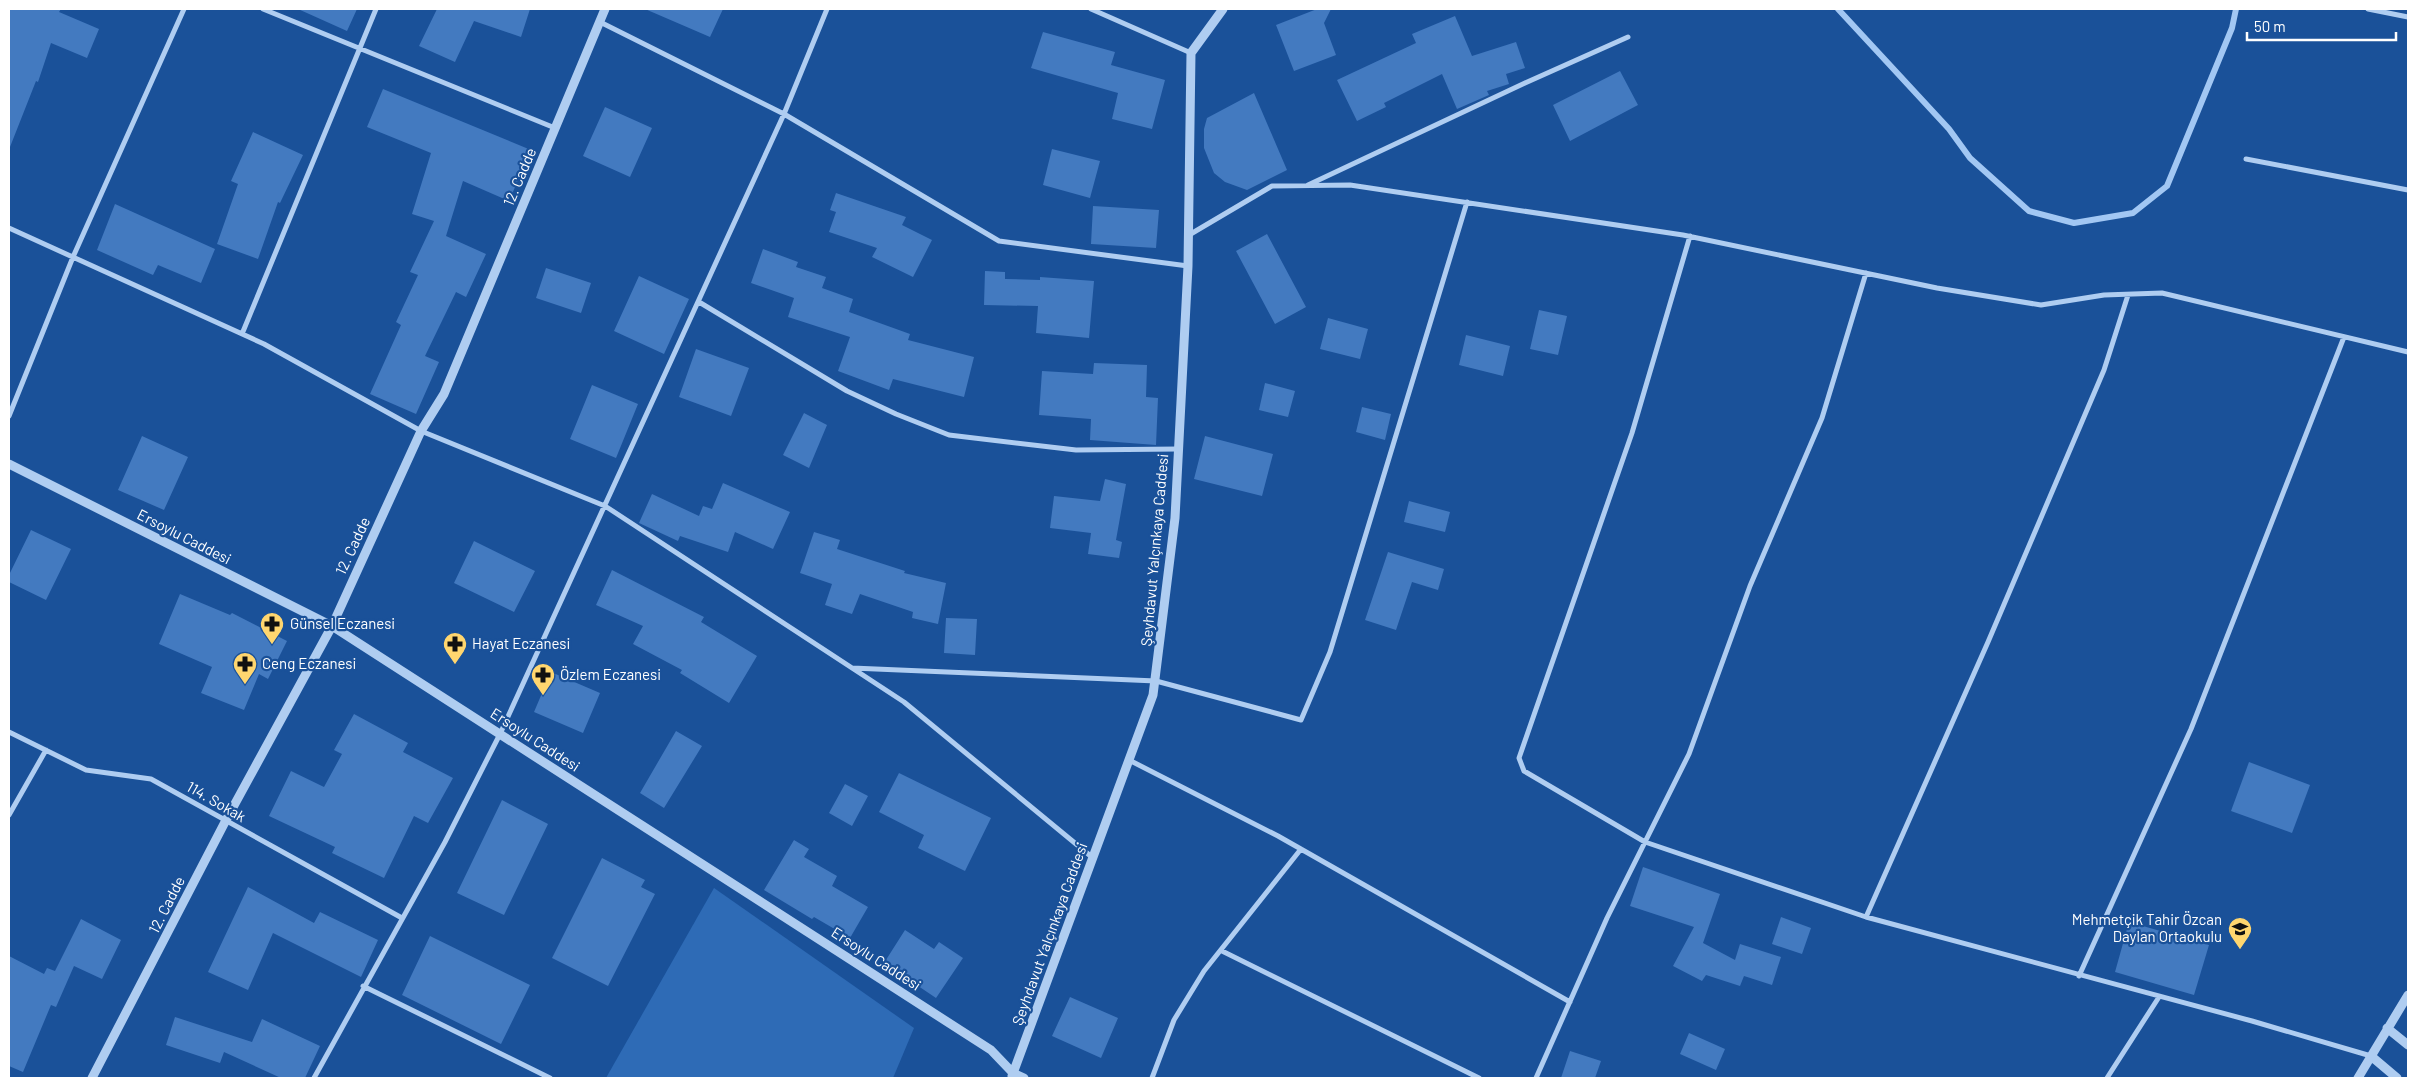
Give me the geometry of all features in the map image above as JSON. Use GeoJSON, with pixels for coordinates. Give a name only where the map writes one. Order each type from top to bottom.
{"type":"FeatureCollection","features":[{"type":"Feature","properties":{"kind":"street"},"geometry":{"type":"LineString","coordinates":[[9,416],[73,257],[184,9]]}},
{"type":"Feature","properties":{"kind":"street"},"geometry":{"type":"LineString","coordinates":[[263,9],[556,128]]}},
{"type":"Feature","properties":{"kind":"street"},"geometry":{"type":"LineString","coordinates":[[242,334],[376,9]]}},
{"type":"Feature","properties":{"kind":"street","name":"12. Cadde"},"geometry":{"type":"LineString","coordinates":[[92,1078],[225,822],[332,626],[421,431],[444,394],[605,9]]}},
{"type":"Feature","properties":{"kind":"street"},"geometry":{"type":"LineString","coordinates":[[314,1078],[363,986],[445,842],[500,734],[784,114],[827,9]]}},
{"type":"Feature","properties":{"kind":"street"},"geometry":{"type":"LineString","coordinates":[[1091,9],[1191,53],[1223,9]]}},
{"type":"Feature","properties":{"kind":"street"},"geometry":{"type":"LineString","coordinates":[[2368,9],[2408,17]]}},
{"type":"Feature","properties":{"kind":"street"},"geometry":{"type":"LineString","coordinates":[[600,22],[784,114],[999,240],[1188,266]]}},
{"type":"Feature","properties":{"kind":"street"},"geometry":{"type":"LineString","coordinates":[[1306,186],[1526,82],[1628,37]]}},
{"type":"Feature","properties":{"kind":"street","name":"Şeyhdavut Yalçınkaya Caddesi"},"geometry":{"type":"LineString","coordinates":[[1012,1076],[1153,695],[1156,681],[1175,518],[1188,266],[1191,53]]}},
{"type":"Feature","properties":{"kind":"street"},"geometry":{"type":"LineString","coordinates":[[2246,159],[2408,190]]}},
{"type":"Feature","properties":{"kind":"street"},"geometry":{"type":"LineString","coordinates":[[1189,235],[1272,186],[1350,185],[1690,236],[1938,288],[2041,305],[2104,295],[2162,293],[2408,352]]}},
{"type":"Feature","properties":{"kind":"street"},"geometry":{"type":"LineString","coordinates":[[852,668],[1156,681],[1301,720],[1330,652],[1467,202]]}},
{"type":"Feature","properties":{"kind":"street"},"geometry":{"type":"LineString","coordinates":[[9,228],[242,334],[421,431],[605,506],[904,702],[1093,858]]}},
{"type":"Feature","properties":{"kind":"street"},"geometry":{"type":"LineString","coordinates":[[1690,236],[1632,433],[1519,758],[1524,771],[1645,842],[1866,916],[2371,1056],[2397,1078]]}},
{"type":"Feature","properties":{"kind":"street"},"geometry":{"type":"LineString","coordinates":[[1536,1078],[1607,918],[1689,754],[1750,586],[1822,418],[1866,273]]}},
{"type":"Feature","properties":{"kind":"street"},"geometry":{"type":"LineString","coordinates":[[1866,916],[1988,642],[2104,370],[2128,294]]}},
{"type":"Feature","properties":{"kind":"street"},"geometry":{"type":"LineString","coordinates":[[699,302],[847,391],[896,414],[949,435],[1076,450],[1178,450]]}},
{"type":"Feature","properties":{"kind":"street"},"geometry":{"type":"LineString","coordinates":[[2079,976],[2191,729],[2344,337]]}},
{"type":"Feature","properties":{"kind":"street","name":"Ersoylu Caddesi"},"geometry":{"type":"LineString","coordinates":[[9,464],[332,626],[991,1050],[1012,1076],[1024,1078]]}},
{"type":"Feature","properties":{"kind":"street","name":"114. Sokak"},"geometry":{"type":"LineString","coordinates":[[9,732],[86,770],[151,779],[225,822],[402,918]]}},
{"type":"Feature","properties":{"kind":"street"},"geometry":{"type":"LineString","coordinates":[[9,816],[46,750]]}},
{"type":"Feature","properties":{"kind":"street"},"geometry":{"type":"LineString","coordinates":[[1129,760],[1301,849],[1570,1002]]}},
{"type":"Feature","properties":{"kind":"street"},"geometry":{"type":"LineString","coordinates":[[1152,1078],[1174,1020],[1204,972],[1301,849]]}},
{"type":"Feature","properties":{"kind":"street"},"geometry":{"type":"LineString","coordinates":[[1222,951],[1479,1078]]}},
{"type":"Feature","properties":{"kind":"street"},"geometry":{"type":"LineString","coordinates":[[363,986],[550,1078]]}},
{"type":"Feature","properties":{"kind":"street"},"geometry":{"type":"LineString","coordinates":[[2358,1078],[2408,995]]}},
{"type":"Feature","properties":{"kind":"street"},"geometry":{"type":"LineString","coordinates":[[2107,1078],[2159,997]]}},
{"type":"Feature","properties":{"kind":"street"},"geometry":{"type":"LineString","coordinates":[[2387,1028],[2408,1045]]}},
{"type":"Feature","properties":{"kind":"shaded area"},"geometry":{"type":"Polygon","coordinates":[[[714,888],[914,1028],[893,1078],[606,1078],[714,888]]]}},
{"type":"Feature","properties":{"kind":"building"},"geometry":{"type":"Polygon","coordinates":[[[9,9],[61,9],[59,12],[99,29],[87,58],[51,43],[38,82],[36,81],[10,147],[9,9]]]}},
{"type":"Feature","properties":{"kind":"building"},"geometry":{"type":"Polygon","coordinates":[[[298,9],[357,9],[347,31],[298,9]]]}},
{"type":"Feature","properties":{"kind":"building"},"geometry":{"type":"Polygon","coordinates":[[[437,9],[530,9],[521,37],[474,21],[455,62],[419,46],[437,9]]]}},
{"type":"Feature","properties":{"kind":"building"},"geometry":{"type":"Polygon","coordinates":[[[645,9],[723,9],[710,37],[645,9]]]}},
{"type":"Feature","properties":{"kind":"building"},"geometry":{"type":"Polygon","coordinates":[[[1317,9],[1331,9],[1324,23],[1336,55],[1294,71],[1276,25],[1317,9]]]}},
{"type":"Feature","properties":{"kind":"building"},"geometry":{"type":"Polygon","coordinates":[[[1455,16],[1472,56],[1516,42],[1525,68],[1506,74],[1509,84],[1487,91],[1489,95],[1457,109],[1442,74],[1384,103],[1386,107],[1357,121],[1337,80],[1416,43],[1412,34],[1455,16]]]}},
{"type":"Feature","properties":{"kind":"building"},"geometry":{"type":"Polygon","coordinates":[[[1043,32],[1115,52],[1111,65],[1165,80],[1152,129],[1112,119],[1118,93],[1031,68],[1043,32]]]}},
{"type":"Feature","properties":{"kind":"building"},"geometry":{"type":"Polygon","coordinates":[[[1620,71],[1638,105],[1570,141],[1553,105],[1620,71]]]}},
{"type":"Feature","properties":{"kind":"building"},"geometry":{"type":"Polygon","coordinates":[[[383,89],[531,150],[509,201],[463,181],[446,236],[486,254],[466,297],[456,292],[425,356],[439,362],[416,414],[370,394],[401,325],[396,322],[418,275],[410,272],[434,221],[412,214],[431,153],[367,127],[383,89]]]}},
{"type":"Feature","properties":{"kind":"building"},"geometry":{"type":"Polygon","coordinates":[[[1254,93],[1287,170],[1247,190],[1225,182],[1214,173],[1204,148],[1204,129],[1207,118],[1254,93]]]}},
{"type":"Feature","properties":{"kind":"building"},"geometry":{"type":"Polygon","coordinates":[[[605,107],[652,128],[630,177],[583,156],[605,107]]]}},
{"type":"Feature","properties":{"kind":"building"},"geometry":{"type":"Polygon","coordinates":[[[253,132],[303,155],[280,203],[278,202],[258,259],[217,244],[238,184],[231,181],[253,132]]]}},
{"type":"Feature","properties":{"kind":"building"},"geometry":{"type":"Polygon","coordinates":[[[1052,149],[1100,161],[1090,198],[1043,185],[1052,149]]]}},
{"type":"Feature","properties":{"kind":"building"},"geometry":{"type":"Polygon","coordinates":[[[836,193],[906,217],[902,225],[932,240],[913,277],[872,257],[877,248],[829,232],[836,212],[830,210],[836,193]]]}},
{"type":"Feature","properties":{"kind":"building"},"geometry":{"type":"Polygon","coordinates":[[[115,204],[215,249],[201,283],[158,265],[153,275],[97,250],[115,204]]]}},
{"type":"Feature","properties":{"kind":"building"},"geometry":{"type":"Polygon","coordinates":[[[1093,206],[1159,210],[1156,248],[1091,244],[1093,206]]]}},
{"type":"Feature","properties":{"kind":"building"},"geometry":{"type":"Polygon","coordinates":[[[1267,234],[1306,307],[1275,324],[1236,251],[1267,234]]]}},
{"type":"Feature","properties":{"kind":"building"},"geometry":{"type":"Polygon","coordinates":[[[763,249],[798,262],[796,267],[826,277],[822,288],[853,299],[849,312],[910,334],[908,340],[974,357],[964,397],[893,379],[889,390],[838,371],[850,337],[788,317],[794,298],[751,283],[763,249]]]}},
{"type":"Feature","properties":{"kind":"building"},"geometry":{"type":"Polygon","coordinates":[[[546,268],[591,283],[581,313],[536,298],[546,268]]]}},
{"type":"Feature","properties":{"kind":"building"},"geometry":{"type":"Polygon","coordinates":[[[985,271],[1005,272],[1005,279],[1040,280],[1040,277],[1094,281],[1089,338],[1036,333],[1038,306],[984,305],[985,271]]]}},
{"type":"Feature","properties":{"kind":"building"},"geometry":{"type":"Polygon","coordinates":[[[639,276],[689,299],[664,354],[614,331],[639,276]]]}},
{"type":"Feature","properties":{"kind":"building"},"geometry":{"type":"Polygon","coordinates":[[[1539,310],[1567,316],[1558,355],[1530,349],[1539,310]]]}},
{"type":"Feature","properties":{"kind":"building"},"geometry":{"type":"Polygon","coordinates":[[[1328,318],[1368,329],[1360,359],[1320,349],[1328,318]]]}},
{"type":"Feature","properties":{"kind":"building"},"geometry":{"type":"Polygon","coordinates":[[[1466,335],[1510,346],[1503,376],[1459,365],[1466,335]]]}},
{"type":"Feature","properties":{"kind":"building"},"geometry":{"type":"Polygon","coordinates":[[[696,349],[749,368],[731,416],[679,397],[696,349]]]}},
{"type":"Feature","properties":{"kind":"building"},"geometry":{"type":"Polygon","coordinates":[[[1094,363],[1147,365],[1146,397],[1158,398],[1156,445],[1090,440],[1091,419],[1039,415],[1042,371],[1093,374],[1094,363]]]}},
{"type":"Feature","properties":{"kind":"building"},"geometry":{"type":"Polygon","coordinates":[[[1265,383],[1295,391],[1288,417],[1259,410],[1265,383]]]}},
{"type":"Feature","properties":{"kind":"building"},"geometry":{"type":"Polygon","coordinates":[[[592,385],[638,404],[616,458],[570,439],[592,385]]]}},
{"type":"Feature","properties":{"kind":"building"},"geometry":{"type":"Polygon","coordinates":[[[1362,407],[1391,414],[1385,440],[1356,432],[1362,407]]]}},
{"type":"Feature","properties":{"kind":"building"},"geometry":{"type":"Polygon","coordinates":[[[804,413],[827,425],[809,468],[783,455],[804,413]]]}},
{"type":"Feature","properties":{"kind":"building"},"geometry":{"type":"Polygon","coordinates":[[[142,436],[188,457],[164,510],[118,490],[142,436]]]}},
{"type":"Feature","properties":{"kind":"building"},"geometry":{"type":"Polygon","coordinates":[[[1205,436],[1273,454],[1262,496],[1194,479],[1205,436]]]}},
{"type":"Feature","properties":{"kind":"building"},"geometry":{"type":"Polygon","coordinates":[[[1105,479],[1126,484],[1116,540],[1122,542],[1119,558],[1088,554],[1091,533],[1050,528],[1054,496],[1100,501],[1105,479]]]}},
{"type":"Feature","properties":{"kind":"building"},"geometry":{"type":"Polygon","coordinates":[[[723,483],[790,512],[773,549],[735,532],[728,552],[680,536],[678,541],[639,523],[652,494],[699,516],[703,506],[712,509],[723,483]]]}},
{"type":"Feature","properties":{"kind":"building"},"geometry":{"type":"Polygon","coordinates":[[[1409,501],[1450,512],[1445,532],[1404,522],[1409,501]]]}},
{"type":"Feature","properties":{"kind":"building"},"geometry":{"type":"Polygon","coordinates":[[[31,530],[71,549],[46,600],[9,582],[9,575],[31,530]]]}},
{"type":"Feature","properties":{"kind":"building"},"geometry":{"type":"Polygon","coordinates":[[[814,532],[840,540],[837,549],[905,571],[904,573],[946,583],[938,624],[912,618],[913,612],[860,594],[852,614],[825,605],[832,584],[800,573],[814,532]]]}},
{"type":"Feature","properties":{"kind":"building"},"geometry":{"type":"Polygon","coordinates":[[[474,541],[535,571],[514,612],[454,583],[474,541]]]}},
{"type":"Feature","properties":{"kind":"building"},"geometry":{"type":"Polygon","coordinates":[[[1388,552],[1444,569],[1438,590],[1412,582],[1396,630],[1365,620],[1388,552]]]}},
{"type":"Feature","properties":{"kind":"building"},"geometry":{"type":"Polygon","coordinates":[[[612,570],[704,617],[701,622],[757,656],[729,703],[680,673],[682,670],[633,644],[643,626],[596,605],[612,570]]]}},
{"type":"Feature","properties":{"kind":"building"},"geometry":{"type":"Polygon","coordinates":[[[180,594],[230,615],[232,613],[287,641],[268,679],[259,674],[244,710],[201,693],[212,667],[159,644],[180,594]]]}},
{"type":"Feature","properties":{"kind":"building"},"geometry":{"type":"Polygon","coordinates":[[[946,618],[977,619],[975,655],[944,653],[946,618]]]}},
{"type":"Feature","properties":{"kind":"building"},"geometry":{"type":"Polygon","coordinates":[[[551,672],[600,693],[583,733],[534,712],[551,672]]]}},
{"type":"Feature","properties":{"kind":"building"},"geometry":{"type":"Polygon","coordinates":[[[354,714],[408,743],[403,752],[453,778],[428,823],[414,816],[384,878],[332,853],[335,847],[269,816],[291,771],[324,787],[342,754],[334,750],[354,714]]]}},
{"type":"Feature","properties":{"kind":"building"},"geometry":{"type":"Polygon","coordinates":[[[676,731],[702,746],[664,808],[640,793],[676,731]]]}},
{"type":"Feature","properties":{"kind":"building"},"geometry":{"type":"Polygon","coordinates":[[[2249,762],[2310,785],[2292,833],[2231,811],[2249,762]]]}},
{"type":"Feature","properties":{"kind":"building"},"geometry":{"type":"Polygon","coordinates":[[[899,773],[991,818],[965,871],[918,848],[924,835],[879,812],[899,773]]]}},
{"type":"Feature","properties":{"kind":"building"},"geometry":{"type":"Polygon","coordinates":[[[845,784],[868,796],[852,826],[829,813],[845,784]]]}},
{"type":"Feature","properties":{"kind":"building"},"geometry":{"type":"Polygon","coordinates":[[[502,800],[548,824],[504,915],[457,893],[502,800]]]}},
{"type":"Feature","properties":{"kind":"building"},"geometry":{"type":"Polygon","coordinates":[[[794,840],[809,849],[804,857],[837,876],[832,886],[868,907],[850,938],[814,917],[812,919],[764,890],[794,840]]]}},
{"type":"Feature","properties":{"kind":"building"},"geometry":{"type":"Polygon","coordinates":[[[602,858],[645,880],[641,887],[655,894],[608,986],[552,958],[602,858]]]}},
{"type":"Feature","properties":{"kind":"building"},"geometry":{"type":"Polygon","coordinates":[[[1643,867],[1720,894],[1703,943],[1735,960],[1740,944],[1781,957],[1772,985],[1744,976],[1740,986],[1706,975],[1702,981],[1673,966],[1694,927],[1630,906],[1643,867]]]}},
{"type":"Feature","properties":{"kind":"building"},"geometry":{"type":"Polygon","coordinates":[[[248,887],[314,923],[320,912],[378,940],[361,977],[273,933],[248,990],[208,972],[248,887]]]}},
{"type":"Feature","properties":{"kind":"building"},"geometry":{"type":"Polygon","coordinates":[[[1781,917],[1811,928],[1802,954],[1772,944],[1781,917]]]}},
{"type":"Feature","properties":{"kind":"building"},"geometry":{"type":"Polygon","coordinates":[[[81,919],[121,940],[102,979],[74,966],[56,1007],[51,1005],[23,1072],[9,1066],[9,956],[44,974],[47,968],[55,971],[81,919]]]}},
{"type":"Feature","properties":{"kind":"building"},"geometry":{"type":"Polygon","coordinates":[[[2129,922],[2209,945],[2194,995],[2115,972],[2129,922]]]}},
{"type":"Feature","properties":{"kind":"building"},"geometry":{"type":"Polygon","coordinates":[[[905,930],[934,949],[939,942],[963,958],[936,998],[884,963],[905,930]]]}},
{"type":"Feature","properties":{"kind":"building"},"geometry":{"type":"Polygon","coordinates":[[[430,936],[530,985],[501,1044],[402,995],[430,936]]]}},
{"type":"Feature","properties":{"kind":"building"},"geometry":{"type":"Polygon","coordinates":[[[1070,997],[1118,1018],[1101,1058],[1052,1036],[1070,997]]]}},
{"type":"Feature","properties":{"kind":"building"},"geometry":{"type":"Polygon","coordinates":[[[175,1017],[252,1042],[262,1019],[320,1046],[305,1078],[281,1078],[224,1052],[220,1063],[166,1045],[175,1017]]]}},
{"type":"Feature","properties":{"kind":"building"},"geometry":{"type":"Polygon","coordinates":[[[1689,1033],[1725,1049],[1716,1070],[1680,1054],[1689,1033]]]}},
{"type":"Feature","properties":{"kind":"building"},"geometry":{"type":"Polygon","coordinates":[[[1570,1051],[1601,1061],[1595,1078],[1561,1078],[1570,1051]]]}},
{"type":"Feature","properties":{"kind":"waterway"},"geometry":{"type":"LineString","coordinates":[[1838,9],[1949,129],[1970,158],[2029,211],[2074,223],[2133,213],[2167,186],[2232,28],[2236,9]]}},
{"type":"Feature","properties":{"kind":"place","name":"Günsel Eczanesi"},"geometry":{"type":"Point","coordinates":[272,645]}},
{"type":"Feature","properties":{"kind":"place","name":"Hayat Eczanesi"},"geometry":{"type":"Point","coordinates":[455,665]}},
{"type":"Feature","properties":{"kind":"place","name":"Ceng Eczanesi"},"geometry":{"type":"Point","coordinates":[245,685]}},
{"type":"Feature","properties":{"kind":"place","name":"Özlem Eczanesi"},"geometry":{"type":"Point","coordinates":[543,696]}},
{"type":"Feature","properties":{"kind":"place","name":"Mehmetçik Tahir Özcan Daylan Ortaokulu"},"geometry":{"type":"Point","coordinates":[2240,950]}}]}
